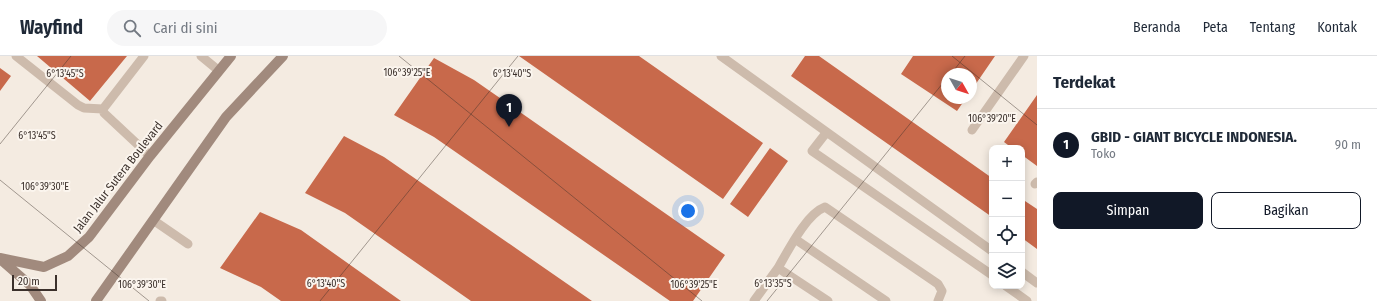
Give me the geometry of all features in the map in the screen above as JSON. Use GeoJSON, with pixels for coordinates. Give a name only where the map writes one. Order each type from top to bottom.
{"type":"FeatureCollection","features":[{"type":"Feature","properties":{"kind":"main road","name":"Jalan Jalur Sutera Boulevard"},"geometry":{"type":"LineString","coordinates":[[0,259],[44,267],[68,256],[89,237],[150,156],[218,70],[231,56]]}},
{"type":"Feature","properties":{"kind":"main road"},"geometry":{"type":"LineString","coordinates":[[96,301],[226,117],[283,56]]}},
{"type":"Feature","properties":{"kind":"main road"},"geometry":{"type":"LineString","coordinates":[[0,259],[30,285],[41,301]]}},
{"type":"Feature","properties":{"kind":"lane"},"geometry":{"type":"LineString","coordinates":[[16,56],[78,105],[84,108],[103,109]]}},
{"type":"Feature","properties":{"kind":"lane"},"geometry":{"type":"LineString","coordinates":[[103,109],[144,56]]}},
{"type":"Feature","properties":{"kind":"lane"},"geometry":{"type":"LineString","coordinates":[[201,56],[218,70]]}},
{"type":"Feature","properties":{"kind":"lane"},"geometry":{"type":"LineString","coordinates":[[720,56],[989,248]]}},
{"type":"Feature","properties":{"kind":"lane"},"geometry":{"type":"LineString","coordinates":[[972,130],[1024,56]]}},
{"type":"Feature","properties":{"kind":"lane"},"geometry":{"type":"LineString","coordinates":[[103,109],[104,113],[150,156]]}},
{"type":"Feature","properties":{"kind":"lane"},"geometry":{"type":"LineString","coordinates":[[826,133],[812,151],[989,273]]}},
{"type":"Feature","properties":{"kind":"lane"},"geometry":{"type":"LineString","coordinates":[[754,301],[778,268],[795,239],[818,210],[825,207],[938,284],[942,291],[938,301]]}},
{"type":"Feature","properties":{"kind":"lane"},"geometry":{"type":"LineString","coordinates":[[153,220],[188,244]]}},
{"type":"Feature","properties":{"kind":"lane"},"geometry":{"type":"LineString","coordinates":[[795,239],[886,301]]}},
{"type":"Feature","properties":{"kind":"lane"},"geometry":{"type":"LineString","coordinates":[[778,268],[828,301]]}},
{"type":"Feature","properties":{"kind":"lane"},"geometry":{"type":"LineString","coordinates":[[1025,274],[1037,283]]}},
{"type":"Feature","properties":{"kind":"lane"},"geometry":{"type":"LineString","coordinates":[[1010,289],[1027,301]]}},
{"type":"Feature","properties":{"kind":"building"},"geometry":{"type":"Polygon","coordinates":[[[37,56],[127,56],[90,101],[37,56]]]}},
{"type":"Feature","properties":{"kind":"building"},"geometry":{"type":"Polygon","coordinates":[[[519,56],[639,56],[763,143],[723,199],[519,56]]]}},
{"type":"Feature","properties":{"kind":"building"},"geometry":{"type":"Polygon","coordinates":[[[805,56],[819,56],[989,176],[989,215],[791,76],[805,56]]]}},
{"type":"Feature","properties":{"kind":"building"},"geometry":{"type":"Polygon","coordinates":[[[913,56],[995,56],[977,82],[977,68],[941,68],[941,100],[901,74],[913,56]]]}},
{"type":"Feature","properties":{"kind":"building"},"geometry":{"type":"Polygon","coordinates":[[[434,58],[474,80],[725,255],[693,301],[670,301],[434,137],[394,115],[434,58]]]}},
{"type":"Feature","properties":{"kind":"building"},"geometry":{"type":"Polygon","coordinates":[[[0,68],[11,76],[0,91],[0,68]]]}},
{"type":"Feature","properties":{"kind":"building"},"geometry":{"type":"Polygon","coordinates":[[[1037,95],[1037,166],[1025,157],[1025,145],[1008,145],[1004,142],[1037,95]]]}},
{"type":"Feature","properties":{"kind":"building"},"geometry":{"type":"Polygon","coordinates":[[[946,104],[962,104],[957,111],[946,104]]]}},
{"type":"Feature","properties":{"kind":"building"},"geometry":{"type":"Polygon","coordinates":[[[344,136],[384,157],[592,301],[471,301],[345,213],[305,193],[344,136]]]}},
{"type":"Feature","properties":{"kind":"building"},"geometry":{"type":"Polygon","coordinates":[[[770,148],[788,161],[748,217],[730,204],[770,148]]]}},
{"type":"Feature","properties":{"kind":"building"},"geometry":{"type":"Polygon","coordinates":[[[1025,201],[1037,209],[1037,249],[1025,240],[1025,201]]]}},
{"type":"Feature","properties":{"kind":"building"},"geometry":{"type":"Polygon","coordinates":[[[260,212],[301,230],[401,301],[281,301],[261,287],[220,268],[260,212]]]}},
{"type":"Feature","properties":{"kind":"place","name":"GBID - GIANT BICYCLE INDONESIA."},"geometry":{"type":"Point","coordinates":[509,127]}}]}
